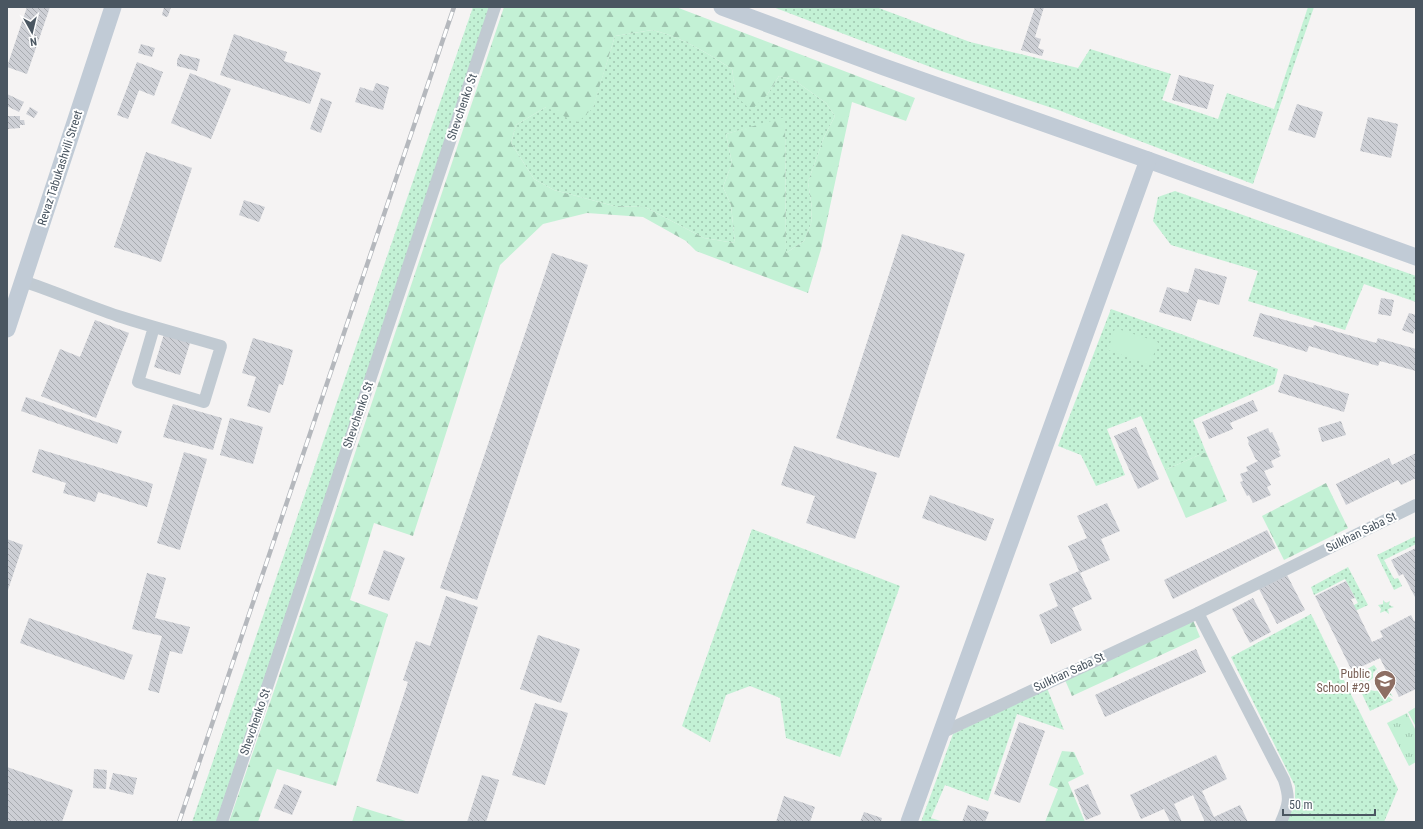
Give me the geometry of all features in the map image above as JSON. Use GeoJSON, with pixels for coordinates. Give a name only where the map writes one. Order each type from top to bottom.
{"type":"FeatureCollection","features":[{"type":"Feature","properties":{"kind":"main road","name":"Revaz Tabukashvili Street"},"geometry":{"type":"LineString","coordinates":[[7,329],[113,7]]}},
{"type":"Feature","properties":{"kind":"main road"},"geometry":{"type":"LineString","coordinates":[[722,7],[884,67],[1416,253]]}},
{"type":"Feature","properties":{"kind":"main road"},"geometry":{"type":"LineString","coordinates":[[909,822],[1148,160]]}},
{"type":"Feature","properties":{"kind":"street","name":"Shevchenko St"},"geometry":{"type":"LineString","coordinates":[[222,822],[495,7]]}},
{"type":"Feature","properties":{"kind":"street"},"geometry":{"type":"LineString","coordinates":[[23,281],[65,295],[118,316],[221,346],[204,402],[138,382],[154,327]]}},
{"type":"Feature","properties":{"kind":"street","name":"Sulkhan Saba St"},"geometry":{"type":"LineString","coordinates":[[941,732],[1198,612],[1416,505]]}},
{"type":"Feature","properties":{"kind":"street"},"geometry":{"type":"LineString","coordinates":[[1198,612],[1284,780],[1289,794],[1288,807],[1281,822]]}},
{"type":"Feature","properties":{"kind":"green space"},"geometry":{"type":"Polygon","coordinates":[[[473,7],[495,7],[222,822],[192,822],[473,7]]]}},
{"type":"Feature","properties":{"kind":"green space"},"geometry":{"type":"Polygon","coordinates":[[[504,7],[676,7],[915,98],[906,121],[852,102],[821,249],[808,293],[696,251],[686,241],[643,217],[587,213],[543,224],[500,265],[413,536],[374,523],[350,600],[388,614],[336,786],[277,769],[258,822],[229,822],[336,510],[504,7]],[[652,30],[615,36],[593,108],[577,123],[546,107],[516,125],[511,143],[534,179],[554,190],[614,206],[645,207],[704,238],[735,243],[731,205],[723,187],[732,163],[726,134],[785,117],[786,253],[804,241],[811,224],[812,208],[808,182],[824,137],[835,116],[826,103],[794,80],[779,76],[767,95],[751,110],[736,96],[732,69],[694,46],[664,33],[652,30]]]}},
{"type":"Feature","properties":{"kind":"green space"},"geometry":{"type":"Polygon","coordinates":[[[773,7],[876,7],[970,42],[1078,68],[1090,49],[1171,74],[1162,100],[1218,119],[1227,93],[1274,109],[1308,7],[1314,7],[1253,184],[1058,110],[941,71],[773,7]]]}},
{"type":"Feature","properties":{"kind":"green space"},"geometry":{"type":"Polygon","coordinates":[[[652,30],[684,41],[732,69],[736,96],[767,95],[779,76],[794,80],[826,103],[835,116],[824,137],[808,182],[812,208],[811,224],[804,241],[786,253],[785,118],[726,134],[732,163],[723,187],[731,205],[735,243],[704,238],[645,207],[614,206],[554,190],[534,179],[511,143],[516,125],[546,107],[593,107],[615,36],[652,30]]]}},
{"type":"Feature","properties":{"kind":"green space"},"geometry":{"type":"Polygon","coordinates":[[[1175,191],[1416,276],[1416,302],[1364,284],[1345,330],[1248,301],[1258,271],[1171,245],[1153,221],[1158,197],[1175,191]]]}},
{"type":"Feature","properties":{"kind":"green space"},"geometry":{"type":"Polygon","coordinates":[[[1111,309],[1278,369],[1274,384],[1193,420],[1206,452],[1165,470],[1141,416],[1107,429],[1125,475],[1096,486],[1081,455],[1058,446],[1111,309]]]}},
{"type":"Feature","properties":{"kind":"green space"},"geometry":{"type":"Polygon","coordinates":[[[1115,328],[1158,342],[1150,365],[1108,350],[1115,328]]]}},
{"type":"Feature","properties":{"kind":"green space"},"geometry":{"type":"Polygon","coordinates":[[[1206,452],[1227,501],[1186,518],[1165,470],[1206,452]]]}},
{"type":"Feature","properties":{"kind":"green space"},"geometry":{"type":"Polygon","coordinates":[[[1326,483],[1348,528],[1284,560],[1262,516],[1326,483]]]}},
{"type":"Feature","properties":{"kind":"green space"},"geometry":{"type":"Polygon","coordinates":[[[752,529],[900,586],[840,757],[786,738],[780,698],[750,686],[726,695],[710,742],[682,726],[752,529]]]}},
{"type":"Feature","properties":{"kind":"green space"},"geometry":{"type":"Polygon","coordinates":[[[1416,536],[1416,544],[1384,560],[1394,579],[1398,578],[1402,586],[1394,590],[1377,555],[1416,536]]]}},
{"type":"Feature","properties":{"kind":"green space"},"geometry":{"type":"Polygon","coordinates":[[[1348,567],[1368,605],[1355,611],[1352,606],[1358,603],[1345,579],[1314,595],[1311,587],[1348,567]]]}},
{"type":"Feature","properties":{"kind":"green space"},"geometry":{"type":"Polygon","coordinates":[[[1383,600],[1386,603],[1390,601],[1389,605],[1394,607],[1388,609],[1389,614],[1385,611],[1380,613],[1381,609],[1378,605],[1383,604],[1383,600]]]}},
{"type":"Feature","properties":{"kind":"green space"},"geometry":{"type":"Polygon","coordinates":[[[1311,614],[1398,789],[1384,822],[1318,822],[1291,811],[1295,798],[1295,786],[1231,657],[1311,614]]]}},
{"type":"Feature","properties":{"kind":"green space"},"geometry":{"type":"Polygon","coordinates":[[[1193,620],[1200,637],[1072,696],[1065,680],[1193,620]]]}},
{"type":"Feature","properties":{"kind":"green space"},"geometry":{"type":"Polygon","coordinates":[[[1374,665],[1377,669],[1373,673],[1373,678],[1369,681],[1358,675],[1374,665]]]}},
{"type":"Feature","properties":{"kind":"green space"},"geometry":{"type":"Polygon","coordinates":[[[1377,671],[1393,697],[1381,688],[1381,682],[1377,678],[1377,671]]]}},
{"type":"Feature","properties":{"kind":"green space"},"geometry":{"type":"Polygon","coordinates":[[[1361,680],[1368,684],[1370,690],[1380,690],[1393,700],[1370,711],[1357,683],[1361,680]]]}},
{"type":"Feature","properties":{"kind":"green space"},"geometry":{"type":"Polygon","coordinates":[[[1047,688],[1064,730],[1017,714],[988,801],[945,785],[931,818],[944,822],[921,822],[953,734],[1047,688]]]}},
{"type":"Feature","properties":{"kind":"green space"},"geometry":{"type":"Polygon","coordinates":[[[1416,707],[1416,727],[1408,712],[1416,707]]]}},
{"type":"Feature","properties":{"kind":"green space"},"geometry":{"type":"Polygon","coordinates":[[[1407,713],[1416,731],[1416,762],[1409,766],[1387,723],[1407,713]]]}},
{"type":"Feature","properties":{"kind":"green space"},"geometry":{"type":"Polygon","coordinates":[[[1062,751],[1074,752],[1084,774],[1068,782],[1085,822],[1045,822],[1058,789],[1049,785],[1062,751]]]}},
{"type":"Feature","properties":{"kind":"green space"},"geometry":{"type":"Polygon","coordinates":[[[357,806],[409,822],[352,822],[357,806]]]}},
{"type":"Feature","properties":{"kind":"green space"},"geometry":{"type":"Polygon","coordinates":[[[1291,811],[1318,822],[1286,822],[1291,811]]]}},
{"type":"Feature","properties":{"kind":"building"},"geometry":{"type":"Polygon","coordinates":[[[27,7],[50,7],[27,74],[7,67],[27,7]]]}},
{"type":"Feature","properties":{"kind":"building"},"geometry":{"type":"Polygon","coordinates":[[[164,7],[171,7],[168,16],[166,17],[162,15],[164,7]]]}},
{"type":"Feature","properties":{"kind":"building"},"geometry":{"type":"Polygon","coordinates":[[[1035,7],[1044,7],[1035,37],[1041,39],[1038,48],[1044,50],[1042,56],[1021,50],[1035,7]]]}},
{"type":"Feature","properties":{"kind":"building"},"geometry":{"type":"Polygon","coordinates":[[[234,34],[287,52],[284,61],[321,73],[310,104],[220,75],[234,34]]]}},
{"type":"Feature","properties":{"kind":"building"},"geometry":{"type":"Polygon","coordinates":[[[141,44],[155,48],[152,57],[138,53],[141,44]]]}},
{"type":"Feature","properties":{"kind":"building"},"geometry":{"type":"Polygon","coordinates":[[[180,54],[200,59],[197,71],[177,66],[177,60],[180,54]]]}},
{"type":"Feature","properties":{"kind":"building"},"geometry":{"type":"Polygon","coordinates":[[[137,62],[163,72],[154,96],[139,90],[128,119],[117,115],[137,62]]]}},
{"type":"Feature","properties":{"kind":"building"},"geometry":{"type":"Polygon","coordinates":[[[190,73],[231,89],[211,139],[171,123],[190,73]]]}},
{"type":"Feature","properties":{"kind":"building"},"geometry":{"type":"Polygon","coordinates":[[[1179,75],[1214,85],[1207,109],[1172,100],[1179,75]]]}},
{"type":"Feature","properties":{"kind":"building"},"geometry":{"type":"Polygon","coordinates":[[[376,83],[389,87],[383,110],[355,102],[360,87],[373,91],[376,83]]]}},
{"type":"Feature","properties":{"kind":"building"},"geometry":{"type":"Polygon","coordinates":[[[7,94],[24,102],[19,112],[7,106],[7,94]]]}},
{"type":"Feature","properties":{"kind":"building"},"geometry":{"type":"Polygon","coordinates":[[[321,98],[332,102],[321,133],[310,129],[321,98]]]}},
{"type":"Feature","properties":{"kind":"building"},"geometry":{"type":"Polygon","coordinates":[[[1297,104],[1323,112],[1315,138],[1288,130],[1297,104]]]}},
{"type":"Feature","properties":{"kind":"building"},"geometry":{"type":"Polygon","coordinates":[[[30,107],[38,112],[34,118],[26,114],[30,107]]]}},
{"type":"Feature","properties":{"kind":"building"},"geometry":{"type":"Polygon","coordinates":[[[7,116],[20,116],[20,120],[24,120],[25,125],[20,125],[20,128],[7,129],[7,116]]]}},
{"type":"Feature","properties":{"kind":"building"},"geometry":{"type":"Polygon","coordinates":[[[1368,117],[1398,124],[1391,158],[1360,151],[1368,117]]]}},
{"type":"Feature","properties":{"kind":"building"},"geometry":{"type":"Polygon","coordinates":[[[146,152],[192,168],[161,262],[114,247],[146,152]]]}},
{"type":"Feature","properties":{"kind":"building"},"geometry":{"type":"Polygon","coordinates":[[[244,200],[265,207],[259,222],[239,215],[244,200]]]}},
{"type":"Feature","properties":{"kind":"building"},"geometry":{"type":"Polygon","coordinates":[[[902,234],[965,254],[899,458],[836,438],[902,234]]]}},
{"type":"Feature","properties":{"kind":"building"},"geometry":{"type":"Polygon","coordinates":[[[552,253],[588,265],[477,600],[440,588],[552,253]]]}},
{"type":"Feature","properties":{"kind":"building"},"geometry":{"type":"Polygon","coordinates":[[[1195,268],[1227,277],[1219,305],[1198,299],[1191,321],[1159,312],[1167,287],[1188,293],[1195,268]]]}},
{"type":"Feature","properties":{"kind":"building"},"geometry":{"type":"Polygon","coordinates":[[[1381,298],[1394,300],[1391,316],[1378,314],[1381,298]]]}},
{"type":"Feature","properties":{"kind":"building"},"geometry":{"type":"Polygon","coordinates":[[[1260,313],[1313,328],[1314,325],[1376,343],[1378,338],[1416,349],[1416,371],[1380,361],[1378,366],[1309,346],[1307,352],[1253,336],[1260,313]]]}},
{"type":"Feature","properties":{"kind":"building"},"geometry":{"type":"Polygon","coordinates":[[[1409,313],[1416,315],[1416,326],[1413,334],[1402,330],[1409,313]]]}},
{"type":"Feature","properties":{"kind":"building"},"geometry":{"type":"Polygon","coordinates":[[[95,320],[129,333],[96,418],[41,396],[60,349],[80,357],[95,320]]]}},
{"type":"Feature","properties":{"kind":"building"},"geometry":{"type":"Polygon","coordinates":[[[164,334],[190,343],[180,375],[154,367],[164,334]]]}},
{"type":"Feature","properties":{"kind":"building"},"geometry":{"type":"Polygon","coordinates":[[[253,338],[293,350],[283,385],[279,384],[270,413],[247,406],[256,377],[242,373],[253,338]]]}},
{"type":"Feature","properties":{"kind":"building"},"geometry":{"type":"Polygon","coordinates":[[[1284,374],[1349,394],[1344,412],[1278,392],[1284,374]]]}},
{"type":"Feature","properties":{"kind":"building"},"geometry":{"type":"Polygon","coordinates":[[[26,397],[122,431],[117,444],[21,411],[26,397]]]}},
{"type":"Feature","properties":{"kind":"building"},"geometry":{"type":"Polygon","coordinates":[[[1253,400],[1258,411],[1230,423],[1233,429],[1209,439],[1202,422],[1253,400]]]}},
{"type":"Feature","properties":{"kind":"building"},"geometry":{"type":"Polygon","coordinates":[[[173,404],[222,418],[213,450],[163,437],[173,404]]]}},
{"type":"Feature","properties":{"kind":"building"},"geometry":{"type":"Polygon","coordinates":[[[230,418],[263,427],[253,464],[220,455],[230,418]]]}},
{"type":"Feature","properties":{"kind":"building"},"geometry":{"type":"Polygon","coordinates":[[[1341,421],[1346,435],[1322,442],[1318,428],[1341,421]]]}},
{"type":"Feature","properties":{"kind":"building"},"geometry":{"type":"Polygon","coordinates":[[[1136,427],[1159,479],[1138,489],[1114,436],[1136,427]]]}},
{"type":"Feature","properties":{"kind":"building"},"geometry":{"type":"Polygon","coordinates":[[[1268,428],[1270,433],[1272,432],[1281,456],[1271,461],[1274,467],[1264,471],[1271,485],[1267,487],[1271,495],[1253,503],[1249,495],[1247,496],[1240,482],[1243,481],[1240,474],[1248,471],[1246,467],[1258,461],[1256,460],[1248,443],[1247,437],[1268,428]]]}},
{"type":"Feature","properties":{"kind":"building"},"geometry":{"type":"Polygon","coordinates":[[[794,446],[877,473],[855,539],[806,523],[815,496],[781,485],[794,446]]]}},
{"type":"Feature","properties":{"kind":"building"},"geometry":{"type":"Polygon","coordinates":[[[39,449],[153,484],[147,507],[98,492],[95,502],[63,493],[66,483],[32,472],[39,449]]]}},
{"type":"Feature","properties":{"kind":"building"},"geometry":{"type":"Polygon","coordinates":[[[184,452],[207,459],[180,550],[157,543],[184,452]]]}},
{"type":"Feature","properties":{"kind":"building"},"geometry":{"type":"Polygon","coordinates":[[[1416,453],[1416,478],[1401,485],[1398,480],[1346,505],[1336,484],[1389,458],[1392,465],[1416,453]]]}},
{"type":"Feature","properties":{"kind":"building"},"geometry":{"type":"Polygon","coordinates":[[[930,495],[994,519],[986,541],[922,518],[930,495]]]}},
{"type":"Feature","properties":{"kind":"building"},"geometry":{"type":"Polygon","coordinates":[[[1107,503],[1120,531],[1101,539],[1110,560],[1080,573],[1092,599],[1072,608],[1082,630],[1051,644],[1039,615],[1058,606],[1049,584],[1079,571],[1068,546],[1087,538],[1077,516],[1107,503]]]}},
{"type":"Feature","properties":{"kind":"building"},"geometry":{"type":"Polygon","coordinates":[[[1267,530],[1276,548],[1173,599],[1164,580],[1267,530]]]}},
{"type":"Feature","properties":{"kind":"building"},"geometry":{"type":"Polygon","coordinates":[[[7,539],[23,545],[8,590],[7,590],[7,539]]]}},
{"type":"Feature","properties":{"kind":"building"},"geometry":{"type":"Polygon","coordinates":[[[1416,548],[1416,599],[1403,574],[1399,576],[1391,560],[1416,548]]]}},
{"type":"Feature","properties":{"kind":"building"},"geometry":{"type":"Polygon","coordinates":[[[384,550],[405,558],[389,601],[368,594],[384,550]]]}},
{"type":"Feature","properties":{"kind":"building"},"geometry":{"type":"Polygon","coordinates":[[[147,573],[166,578],[155,618],[190,627],[182,654],[170,651],[159,693],[148,690],[162,636],[132,629],[147,573]]]}},
{"type":"Feature","properties":{"kind":"building"},"geometry":{"type":"Polygon","coordinates":[[[1287,575],[1305,610],[1277,624],[1259,589],[1287,575]]]}},
{"type":"Feature","properties":{"kind":"building"},"geometry":{"type":"Polygon","coordinates":[[[1346,581],[1355,598],[1351,599],[1372,642],[1383,637],[1380,631],[1411,615],[1414,621],[1416,620],[1416,689],[1399,697],[1380,658],[1352,671],[1315,596],[1346,581]]]}},
{"type":"Feature","properties":{"kind":"building"},"geometry":{"type":"Polygon","coordinates":[[[446,596],[478,607],[418,794],[376,781],[408,682],[403,680],[416,641],[430,646],[446,596]]]}},
{"type":"Feature","properties":{"kind":"building"},"geometry":{"type":"Polygon","coordinates":[[[1253,598],[1271,632],[1250,643],[1232,609],[1253,598]]]}},
{"type":"Feature","properties":{"kind":"building"},"geometry":{"type":"Polygon","coordinates":[[[29,618],[133,655],[124,680],[20,643],[29,618]]]}},
{"type":"Feature","properties":{"kind":"building"},"geometry":{"type":"Polygon","coordinates":[[[538,635],[580,649],[561,703],[520,689],[538,635]]]}},
{"type":"Feature","properties":{"kind":"building"},"geometry":{"type":"Polygon","coordinates":[[[1196,649],[1206,672],[1105,717],[1095,695],[1196,649]]]}},
{"type":"Feature","properties":{"kind":"building"},"geometry":{"type":"Polygon","coordinates":[[[535,703],[568,713],[545,785],[512,775],[535,703]]]}},
{"type":"Feature","properties":{"kind":"building"},"geometry":{"type":"Polygon","coordinates":[[[1019,722],[1045,731],[1020,803],[994,794],[1019,722]]]}},
{"type":"Feature","properties":{"kind":"building"},"geometry":{"type":"Polygon","coordinates":[[[1216,755],[1227,779],[1202,791],[1214,817],[1240,805],[1248,822],[1205,822],[1193,795],[1174,804],[1182,822],[1170,822],[1164,809],[1141,819],[1130,795],[1216,755]]]}},
{"type":"Feature","properties":{"kind":"building"},"geometry":{"type":"Polygon","coordinates":[[[7,767],[73,790],[62,822],[7,822],[7,767]]]}},
{"type":"Feature","properties":{"kind":"building"},"geometry":{"type":"Polygon","coordinates":[[[94,769],[107,770],[106,789],[93,788],[94,769]]]}},
{"type":"Feature","properties":{"kind":"building"},"geometry":{"type":"Polygon","coordinates":[[[113,773],[137,778],[133,795],[109,789],[113,773]]]}},
{"type":"Feature","properties":{"kind":"building"},"geometry":{"type":"Polygon","coordinates":[[[482,775],[499,780],[486,822],[467,822],[482,775]]]}},
{"type":"Feature","properties":{"kind":"building"},"geometry":{"type":"Polygon","coordinates":[[[284,784],[302,791],[292,815],[274,808],[284,784]]]}},
{"type":"Feature","properties":{"kind":"building"},"geometry":{"type":"Polygon","coordinates":[[[1088,784],[1101,814],[1086,820],[1074,790],[1088,784]]]}},
{"type":"Feature","properties":{"kind":"building"},"geometry":{"type":"Polygon","coordinates":[[[784,796],[815,807],[810,822],[776,822],[784,796]]]}},
{"type":"Feature","properties":{"kind":"building"},"geometry":{"type":"Polygon","coordinates":[[[968,805],[989,812],[985,822],[962,822],[968,805]]]}},
{"type":"Feature","properties":{"kind":"building"},"geometry":{"type":"Polygon","coordinates":[[[864,812],[882,818],[881,822],[860,822],[864,812]]]}},
{"type":"Feature","properties":{"kind":"railway"},"geometry":{"type":"LineString","coordinates":[[179,822],[454,7]]}},
{"type":"Feature","properties":{"kind":"place","name":"Public School #29"},"geometry":{"type":"Point","coordinates":[1385,700]}}]}
